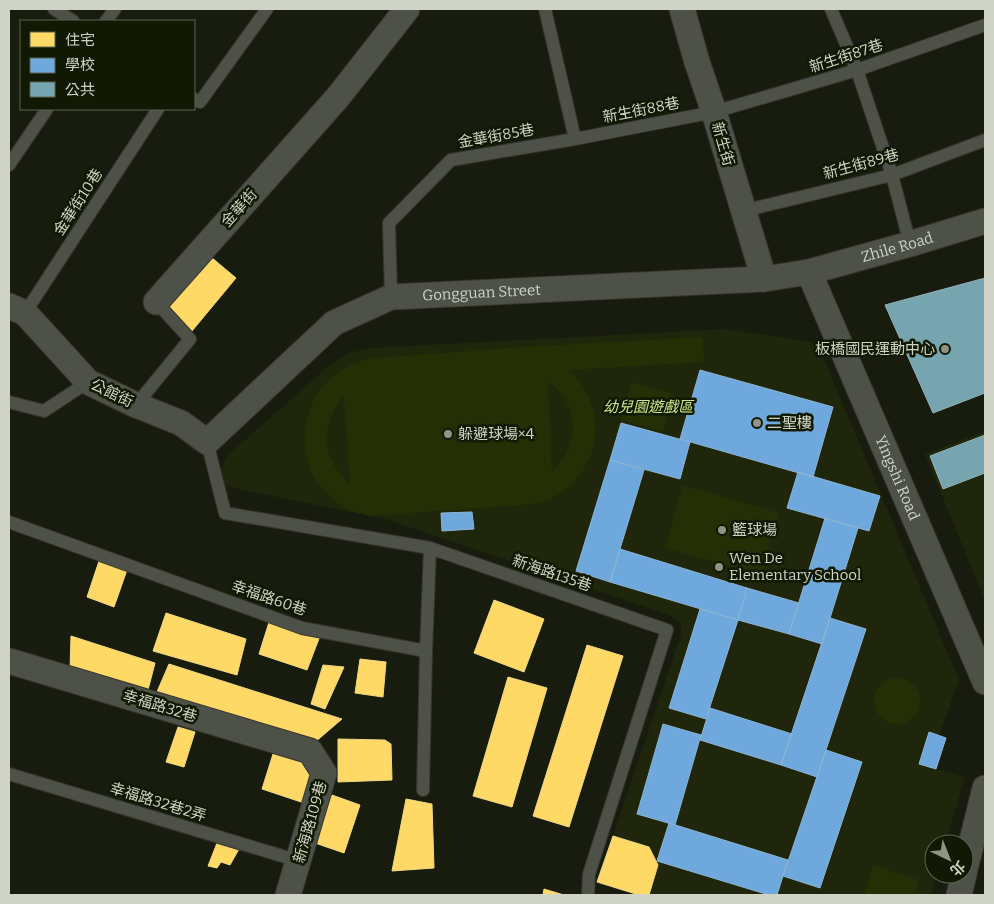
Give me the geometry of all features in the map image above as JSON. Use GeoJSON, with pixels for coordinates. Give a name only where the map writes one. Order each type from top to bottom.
{"type":"FeatureCollection","features":[{"type":"Feature","properties":{"kind":"street","name":"金華街"},"geometry":{"type":"LineString","coordinates":[[156,302],[338,98],[407,9]]}},
{"type":"Feature","properties":{"kind":"street","name":"新生街"},"geometry":{"type":"LineString","coordinates":[[682,9],[764,279]]}},
{"type":"Feature","properties":{"kind":"street","name":"Zhile Road"},"geometry":{"type":"LineString","coordinates":[[809,272],[985,221]]}},
{"type":"Feature","properties":{"kind":"street","name":"Gongguan Street"},"geometry":{"type":"LineString","coordinates":[[207,442],[334,323],[391,297],[764,279],[809,272]]}},
{"type":"Feature","properties":{"kind":"street","name":"Yingshi Road"},"geometry":{"type":"LineString","coordinates":[[809,272],[985,682]]}},
{"type":"Feature","properties":{"kind":"street","name":"公館街"},"geometry":{"type":"LineString","coordinates":[[17,310],[88,382],[136,405],[181,423],[207,442]]}},
{"type":"Feature","properties":{"kind":"street","name":"幸福路32巷"},"geometry":{"type":"LineString","coordinates":[[9,661],[310,751]]}},
{"type":"Feature","properties":{"kind":"street","name":"新海路109巷"},"geometry":{"type":"LineString","coordinates":[[288,895],[324,773],[310,751]]}},
{"type":"Feature","properties":{"kind":"street"},"geometry":{"type":"LineString","coordinates":[[974,834],[985,788]]}},
{"type":"Feature","properties":{"kind":"lane"},"geometry":{"type":"LineString","coordinates":[[54,9],[71,20]]}},
{"type":"Feature","properties":{"kind":"lane"},"geometry":{"type":"LineString","coordinates":[[107,20],[115,9]]}},
{"type":"Feature","properties":{"kind":"lane"},"geometry":{"type":"LineString","coordinates":[[195,100],[200,102],[267,9]]}},
{"type":"Feature","properties":{"kind":"lane"},"geometry":{"type":"LineString","coordinates":[[545,9],[574,139]]}},
{"type":"Feature","properties":{"kind":"lane"},"geometry":{"type":"LineString","coordinates":[[831,9],[857,70],[892,175],[910,244]]}},
{"type":"Feature","properties":{"kind":"lane","name":"新生街87巷"},"geometry":{"type":"LineString","coordinates":[[714,112],[857,70],[985,25]]}},
{"type":"Feature","properties":{"kind":"lane"},"geometry":{"type":"LineString","coordinates":[[9,165],[46,110]]}},
{"type":"Feature","properties":{"kind":"lane","name":"金華街10巷"},"geometry":{"type":"LineString","coordinates":[[17,310],[157,110]]}},
{"type":"Feature","properties":{"kind":"lane","name":"新生街88巷"},"geometry":{"type":"LineString","coordinates":[[574,139],[714,112]]}},
{"type":"Feature","properties":{"kind":"lane","name":"金華街85巷"},"geometry":{"type":"LineString","coordinates":[[391,297],[389,223],[451,160],[574,139]]}},
{"type":"Feature","properties":{"kind":"lane","name":"新生街89巷"},"geometry":{"type":"LineString","coordinates":[[743,211],[892,175],[985,140]]}},
{"type":"Feature","properties":{"kind":"lane","name":"金華街"},"geometry":{"type":"LineString","coordinates":[[136,405],[190,339],[156,302]]}},
{"type":"Feature","properties":{"kind":"lane"},"geometry":{"type":"LineString","coordinates":[[9,402],[44,411],[88,382]]}},
{"type":"Feature","properties":{"kind":"lane","name":"新海路135巷"},"geometry":{"type":"LineString","coordinates":[[207,442],[225,513],[430,548],[667,630],[589,874],[588,895]]}},
{"type":"Feature","properties":{"kind":"lane","name":"幸福路60巷"},"geometry":{"type":"LineString","coordinates":[[9,522],[302,628],[426,651]]}},
{"type":"Feature","properties":{"kind":"lane"},"geometry":{"type":"LineString","coordinates":[[423,790],[430,548]]}},
{"type":"Feature","properties":{"kind":"lane","name":"幸福路32巷2弄"},"geometry":{"type":"LineString","coordinates":[[9,774],[299,861]]}},
{"type":"Feature","properties":{"kind":"shaded area","name":"Wen De Elementary School"},"geometry":{"type":"Polygon","coordinates":[[[725,329],[817,343],[959,680],[939,735],[946,738],[936,769],[965,777],[948,834],[924,834],[924,884],[934,884],[931,895],[649,895],[658,865],[649,847],[613,836],[680,638],[682,627],[678,620],[670,615],[385,519],[226,486],[218,476],[228,455],[331,364],[349,353],[371,348],[725,329]]]}},
{"type":"Feature","properties":{"kind":"shaded area"},"geometry":{"type":"Polygon","coordinates":[[[985,431],[985,601],[925,454],[985,431]]]}},
{"type":"Feature","properties":{"kind":"green space"},"geometry":{"type":"Polygon","coordinates":[[[703,337],[704,362],[570,370],[581,384],[589,399],[594,415],[593,447],[587,463],[578,477],[562,492],[538,503],[370,516],[352,511],[332,499],[318,483],[309,464],[305,444],[306,423],[312,403],[324,385],[341,370],[373,358],[522,347],[703,337]],[[548,381],[552,472],[568,450],[572,438],[573,425],[571,413],[566,402],[559,391],[548,381]],[[344,397],[330,419],[327,442],[333,464],[350,484],[344,397]]]}},
{"type":"Feature","properties":{"kind":"green space","name":"幼兒園遊戲區"},"geometry":{"type":"Polygon","coordinates":[[[632,382],[674,394],[663,432],[621,420],[632,382]]]}},
{"type":"Feature","properties":{"kind":"green space","name":"籃球場"},"geometry":{"type":"Polygon","coordinates":[[[683,485],[779,513],[760,575],[665,548],[683,485]]]}},
{"type":"Feature","properties":{"kind":"green space"},"geometry":{"type":"Polygon","coordinates":[[[902,678],[906,679],[916,688],[919,692],[919,710],[910,720],[902,724],[892,724],[884,720],[875,710],[874,696],[878,688],[888,679],[902,678]]]}},
{"type":"Feature","properties":{"kind":"green space"},"geometry":{"type":"Polygon","coordinates":[[[873,865],[919,880],[914,895],[864,895],[873,865]]]}},
{"type":"Feature","properties":{"kind":"building: 住宅"},"geometry":{"type":"Polygon","coordinates":[[[205,252],[236,278],[192,331],[161,306],[205,252]]]}},
{"type":"Feature","properties":{"kind":"building: 住宅"},"geometry":{"type":"Polygon","coordinates":[[[99,561],[127,570],[114,607],[87,597],[99,561]]]}},
{"type":"Feature","properties":{"kind":"building: 住宅"},"geometry":{"type":"Polygon","coordinates":[[[494,600],[544,619],[524,672],[474,653],[494,600]]]}},
{"type":"Feature","properties":{"kind":"building: 住宅"},"geometry":{"type":"Polygon","coordinates":[[[166,613],[246,639],[237,675],[153,651],[166,613]]]}},
{"type":"Feature","properties":{"kind":"building: 住宅"},"geometry":{"type":"Polygon","coordinates":[[[270,619],[320,636],[307,670],[259,654],[270,619]]]}},
{"type":"Feature","properties":{"kind":"building: 住宅"},"geometry":{"type":"Polygon","coordinates":[[[71,636],[155,663],[148,690],[70,669],[71,636]]]}},
{"type":"Feature","properties":{"kind":"building: 住宅"},"geometry":{"type":"Polygon","coordinates":[[[587,645],[623,656],[569,827],[533,816],[587,645]]]}},
{"type":"Feature","properties":{"kind":"building: 住宅"},"geometry":{"type":"Polygon","coordinates":[[[360,659],[386,662],[383,697],[355,693],[360,659]]]}},
{"type":"Feature","properties":{"kind":"building: 住宅"},"geometry":{"type":"Polygon","coordinates":[[[169,664],[342,719],[314,743],[156,694],[169,664]]]}},
{"type":"Feature","properties":{"kind":"building: 住宅"},"geometry":{"type":"Polygon","coordinates":[[[323,665],[344,667],[325,709],[311,704],[323,665]]]}},
{"type":"Feature","properties":{"kind":"building: 住宅"},"geometry":{"type":"Polygon","coordinates":[[[508,677],[547,688],[512,807],[473,796],[508,677]]]}},
{"type":"Feature","properties":{"kind":"building: 住宅"},"geometry":{"type":"Polygon","coordinates":[[[178,727],[195,732],[184,767],[166,762],[178,727]]]}},
{"type":"Feature","properties":{"kind":"building: 住宅"},"geometry":{"type":"Polygon","coordinates":[[[338,739],[385,740],[391,744],[392,780],[338,782],[338,739]]]}},
{"type":"Feature","properties":{"kind":"building: 住宅"},"geometry":{"type":"Polygon","coordinates":[[[273,754],[316,766],[304,803],[262,789],[273,754]]]}},
{"type":"Feature","properties":{"kind":"building: 住宅"},"geometry":{"type":"Polygon","coordinates":[[[332,795],[360,805],[344,853],[315,843],[332,795]]]}},
{"type":"Feature","properties":{"kind":"building: 住宅"},"geometry":{"type":"Polygon","coordinates":[[[406,799],[432,804],[434,868],[392,871],[406,799]]]}},
{"type":"Feature","properties":{"kind":"building: 住宅"},"geometry":{"type":"Polygon","coordinates":[[[613,836],[649,847],[658,865],[649,895],[639,895],[597,882],[613,836]]]}},
{"type":"Feature","properties":{"kind":"building: 住宅"},"geometry":{"type":"Polygon","coordinates":[[[217,843],[239,849],[230,865],[221,862],[217,868],[208,866],[217,843]]]}},
{"type":"Feature","properties":{"kind":"building: 住宅"},"geometry":{"type":"Polygon","coordinates":[[[544,889],[564,895],[543,895],[544,889]]]}},
{"type":"Feature","properties":{"kind":"building: 學校","name":"二聖樓"},"geometry":{"type":"Polygon","coordinates":[[[700,370],[833,407],[813,477],[680,439],[700,370]]]}},
{"type":"Feature","properties":{"kind":"building: 學校"},"geometry":{"type":"Polygon","coordinates":[[[621,423],[690,442],[680,479],[610,460],[621,423]]]}},
{"type":"Feature","properties":{"kind":"building: 學校"},"geometry":{"type":"Polygon","coordinates":[[[610,460],[644,470],[610,582],[576,571],[610,460]]]}},
{"type":"Feature","properties":{"kind":"building: 學校"},"geometry":{"type":"Polygon","coordinates":[[[798,472],[880,496],[869,531],[787,508],[798,472]]]}},
{"type":"Feature","properties":{"kind":"building: 學校"},"geometry":{"type":"Polygon","coordinates":[[[472,512],[474,529],[442,531],[441,513],[472,512]]]}},
{"type":"Feature","properties":{"kind":"building: 學校"},"geometry":{"type":"Polygon","coordinates":[[[825,518],[858,528],[822,644],[789,634],[825,518]]]}},
{"type":"Feature","properties":{"kind":"building: 學校"},"geometry":{"type":"Polygon","coordinates":[[[620,549],[747,588],[738,620],[610,582],[620,549]]]}},
{"type":"Feature","properties":{"kind":"building: 學校"},"geometry":{"type":"Polygon","coordinates":[[[747,588],[799,603],[789,634],[738,620],[747,588]]]}},
{"type":"Feature","properties":{"kind":"building: 學校"},"geometry":{"type":"Polygon","coordinates":[[[700,609],[738,620],[706,719],[669,708],[700,609]]]}},
{"type":"Feature","properties":{"kind":"building: 學校"},"geometry":{"type":"Polygon","coordinates":[[[830,618],[866,629],[817,777],[781,765],[830,618]]]}},
{"type":"Feature","properties":{"kind":"building: 學校"},"geometry":{"type":"Polygon","coordinates":[[[710,708],[792,734],[781,765],[700,740],[710,708]]]}},
{"type":"Feature","properties":{"kind":"building: 學校"},"geometry":{"type":"Polygon","coordinates":[[[663,724],[701,735],[675,825],[637,814],[663,724]]]}},
{"type":"Feature","properties":{"kind":"building: 學校"},"geometry":{"type":"Polygon","coordinates":[[[929,732],[946,738],[936,769],[919,764],[929,732]]]}},
{"type":"Feature","properties":{"kind":"building: 學校"},"geometry":{"type":"Polygon","coordinates":[[[826,750],[862,762],[820,888],[783,876],[826,750]]]}},
{"type":"Feature","properties":{"kind":"building: 學校"},"geometry":{"type":"Polygon","coordinates":[[[669,823],[788,860],[777,895],[769,895],[657,861],[669,823]]]}},
{"type":"Feature","properties":{"kind":"building: 公共","name":"板橋國民運動中心"},"geometry":{"type":"Polygon","coordinates":[[[985,278],[985,393],[933,413],[885,305],[985,278]]]}},
{"type":"Feature","properties":{"kind":"building: 公共"},"geometry":{"type":"Polygon","coordinates":[[[985,435],[985,473],[943,489],[930,456],[985,435]]]}},
{"type":"Feature","properties":{"kind":"place","name":"板橋國民運動中心"},"geometry":{"type":"Point","coordinates":[945,349]}},
{"type":"Feature","properties":{"kind":"place","name":"二聖樓"},"geometry":{"type":"Point","coordinates":[757,423]}},
{"type":"Feature","properties":{"kind":"place","name":"躲避球場×4"},"geometry":{"type":"Point","coordinates":[448,434]}},
{"type":"Feature","properties":{"kind":"place","name":"籃球場"},"geometry":{"type":"Point","coordinates":[722,530]}},
{"type":"Feature","properties":{"kind":"place","name":"Wen De Elementary School"},"geometry":{"type":"Point","coordinates":[719,567]}}]}
